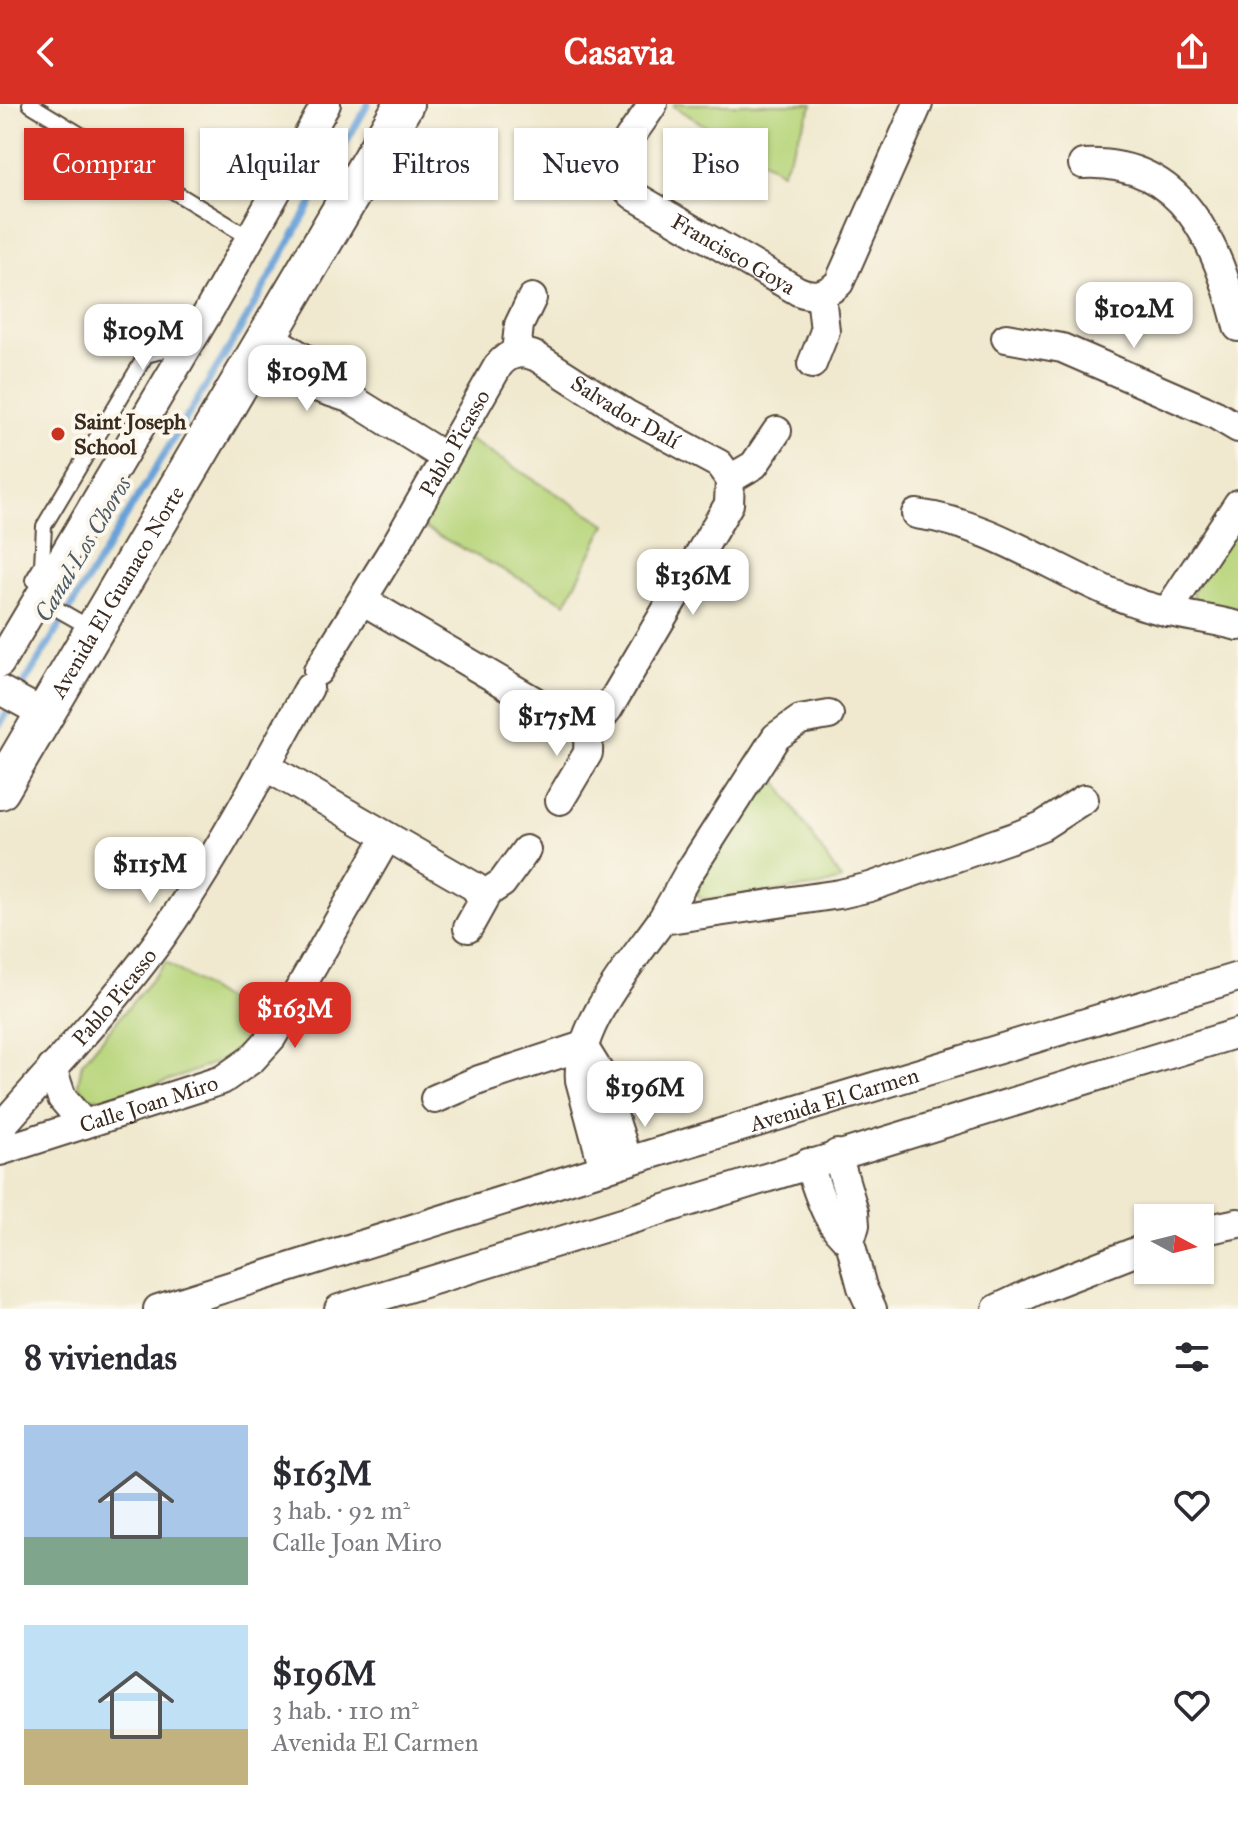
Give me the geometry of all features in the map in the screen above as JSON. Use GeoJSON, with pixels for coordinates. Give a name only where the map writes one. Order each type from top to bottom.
{"type":"FeatureCollection","features":[{"type":"Feature","properties":{"kind":"street"},"geometry":{"type":"LineString","coordinates":[[0,663],[48,604],[189,344],[326,104]]}},
{"type":"Feature","properties":{"kind":"street","name":"Avenida El Guanaco Norte"},"geometry":{"type":"LineString","coordinates":[[0,790],[38,711],[87,626],[262,348],[404,104]]}},
{"type":"Feature","properties":{"kind":"street","name":"Francisco Goya"},"geometry":{"type":"LineString","coordinates":[[653,104],[621,151],[618,170],[623,186],[636,197],[798,291],[821,295],[831,290],[844,274],[918,104]]}},
{"type":"Feature","properties":{"kind":"street"},"geometry":{"type":"LineString","coordinates":[[1083,164],[1107,164],[1131,169],[1157,182],[1182,204],[1208,237],[1218,258],[1238,327]]}},
{"type":"Feature","properties":{"kind":"street","name":"Francisco Goya"},"geometry":{"type":"LineString","coordinates":[[812,364],[825,331],[821,295]]}},
{"type":"Feature","properties":{"kind":"street"},"geometry":{"type":"LineString","coordinates":[[516,353],[519,325],[532,298]]}},
{"type":"Feature","properties":{"kind":"street"},"geometry":{"type":"LineString","coordinates":[[1006,338],[1062,348],[1192,404],[1238,428]]}},
{"type":"Feature","properties":{"kind":"street"},"geometry":{"type":"LineString","coordinates":[[262,348],[322,369],[350,398],[445,457]]}},
{"type":"Feature","properties":{"kind":"street","name":"Pablo Picasso"},"geometry":{"type":"LineString","coordinates":[[0,1128],[156,944],[217,850],[498,366],[516,353]]}},
{"type":"Feature","properties":{"kind":"street","name":"Salvador Dalí"},"geometry":{"type":"LineString","coordinates":[[516,353],[537,357],[626,414],[719,464],[730,479]]}},
{"type":"Feature","properties":{"kind":"street"},"geometry":{"type":"LineString","coordinates":[[362,600],[570,722],[589,724],[608,709],[729,504],[732,496],[730,479],[754,465],[777,431]]}},
{"type":"Feature","properties":{"kind":"street"},"geometry":{"type":"LineString","coordinates":[[1167,612],[1238,504]]}},
{"type":"Feature","properties":{"kind":"street"},"geometry":{"type":"LineString","coordinates":[[916,514],[942,518],[979,530],[1116,594],[1167,612],[1238,626]]}},
{"type":"Feature","properties":{"kind":"street"},"geometry":{"type":"LineString","coordinates":[[0,690],[38,711]]}},
{"type":"Feature","properties":{"kind":"street"},"geometry":{"type":"LineString","coordinates":[[616,1165],[580,1080],[583,1046],[608,997],[662,920],[776,737],[800,720],[829,715]]}},
{"type":"Feature","properties":{"kind":"street"},"geometry":{"type":"LineString","coordinates":[[560,800],[588,753],[589,724]]}},
{"type":"Feature","properties":{"kind":"street"},"geometry":{"type":"LineString","coordinates":[[265,766],[475,887],[482,896],[482,906],[468,928]]}},
{"type":"Feature","properties":{"kind":"street"},"geometry":{"type":"LineString","coordinates":[[662,920],[870,887],[996,845],[1042,826],[1084,799]]}},
{"type":"Feature","properties":{"kind":"street","name":"Calle Joan Miro"},"geometry":{"type":"LineString","coordinates":[[52,1068],[62,1098],[84,1124],[213,1083],[238,1071],[280,1025],[387,837]]}},
{"type":"Feature","properties":{"kind":"street"},"geometry":{"type":"LineString","coordinates":[[482,896],[502,883],[526,850]]}},
{"type":"Feature","properties":{"kind":"street","name":"Avenida El Carmen"},"geometry":{"type":"LineString","coordinates":[[158,1309],[616,1165],[1238,977]]}},
{"type":"Feature","properties":{"kind":"street"},"geometry":{"type":"LineString","coordinates":[[339,1309],[1238,1033]]}},
{"type":"Feature","properties":{"kind":"street"},"geometry":{"type":"LineString","coordinates":[[435,1099],[479,1080],[583,1046]]}},
{"type":"Feature","properties":{"kind":"street"},"geometry":{"type":"LineString","coordinates":[[0,1151],[84,1124]]}},
{"type":"Feature","properties":{"kind":"street"},"geometry":{"type":"LineString","coordinates":[[837,1154],[854,1212],[855,1225],[850,1242]]}},
{"type":"Feature","properties":{"kind":"street"},"geometry":{"type":"LineString","coordinates":[[808,1163],[831,1222],[850,1242],[862,1287],[872,1309]]}},
{"type":"Feature","properties":{"kind":"street"},"geometry":{"type":"LineString","coordinates":[[1214,1228],[1238,1223]]}},
{"type":"Feature","properties":{"kind":"street"},"geometry":{"type":"LineString","coordinates":[[997,1309],[1134,1252]]}},
{"type":"Feature","properties":{"kind":"lane"},"geometry":{"type":"LineString","coordinates":[[30,104],[250,238]]}},
{"type":"Feature","properties":{"kind":"lane"},"geometry":{"type":"LineString","coordinates":[[48,604],[87,626]]}},
{"type":"Feature","properties":{"kind":"green space"},"geometry":{"type":"Polygon","coordinates":[[[813,104],[782,172],[768,164],[768,128],[709,128],[673,106],[813,104]]]}},
{"type":"Feature","properties":{"kind":"green space"},"geometry":{"type":"Polygon","coordinates":[[[468,439],[606,524],[566,603],[420,526],[468,439]]]}},
{"type":"Feature","properties":{"kind":"green space"},"geometry":{"type":"Polygon","coordinates":[[[1238,516],[1238,611],[1229,606],[1198,603],[1192,593],[1238,516]]]}},
{"type":"Feature","properties":{"kind":"green space"},"geometry":{"type":"Polygon","coordinates":[[[772,774],[841,880],[821,886],[702,900],[696,893],[698,885],[772,774]]]}},
{"type":"Feature","properties":{"kind":"green space"},"geometry":{"type":"Polygon","coordinates":[[[166,962],[256,1020],[251,1030],[229,1055],[202,1068],[138,1090],[90,1098],[78,1085],[82,1063],[166,962]]]}},
{"type":"Feature","properties":{"kind":"waterway","name":"Canal Los Choros"},"geometry":{"type":"LineString","coordinates":[[18,694],[238,333],[368,104]]}},
{"type":"Feature","properties":{"kind":"waterway","name":"Canal Los Choros"},"geometry":{"type":"LineString","coordinates":[[0,724],[11,705]]}},
{"type":"Feature","properties":{"kind":"place","name":"Saint Joseph School"},"geometry":{"type":"Point","coordinates":[58,434]}}]}
